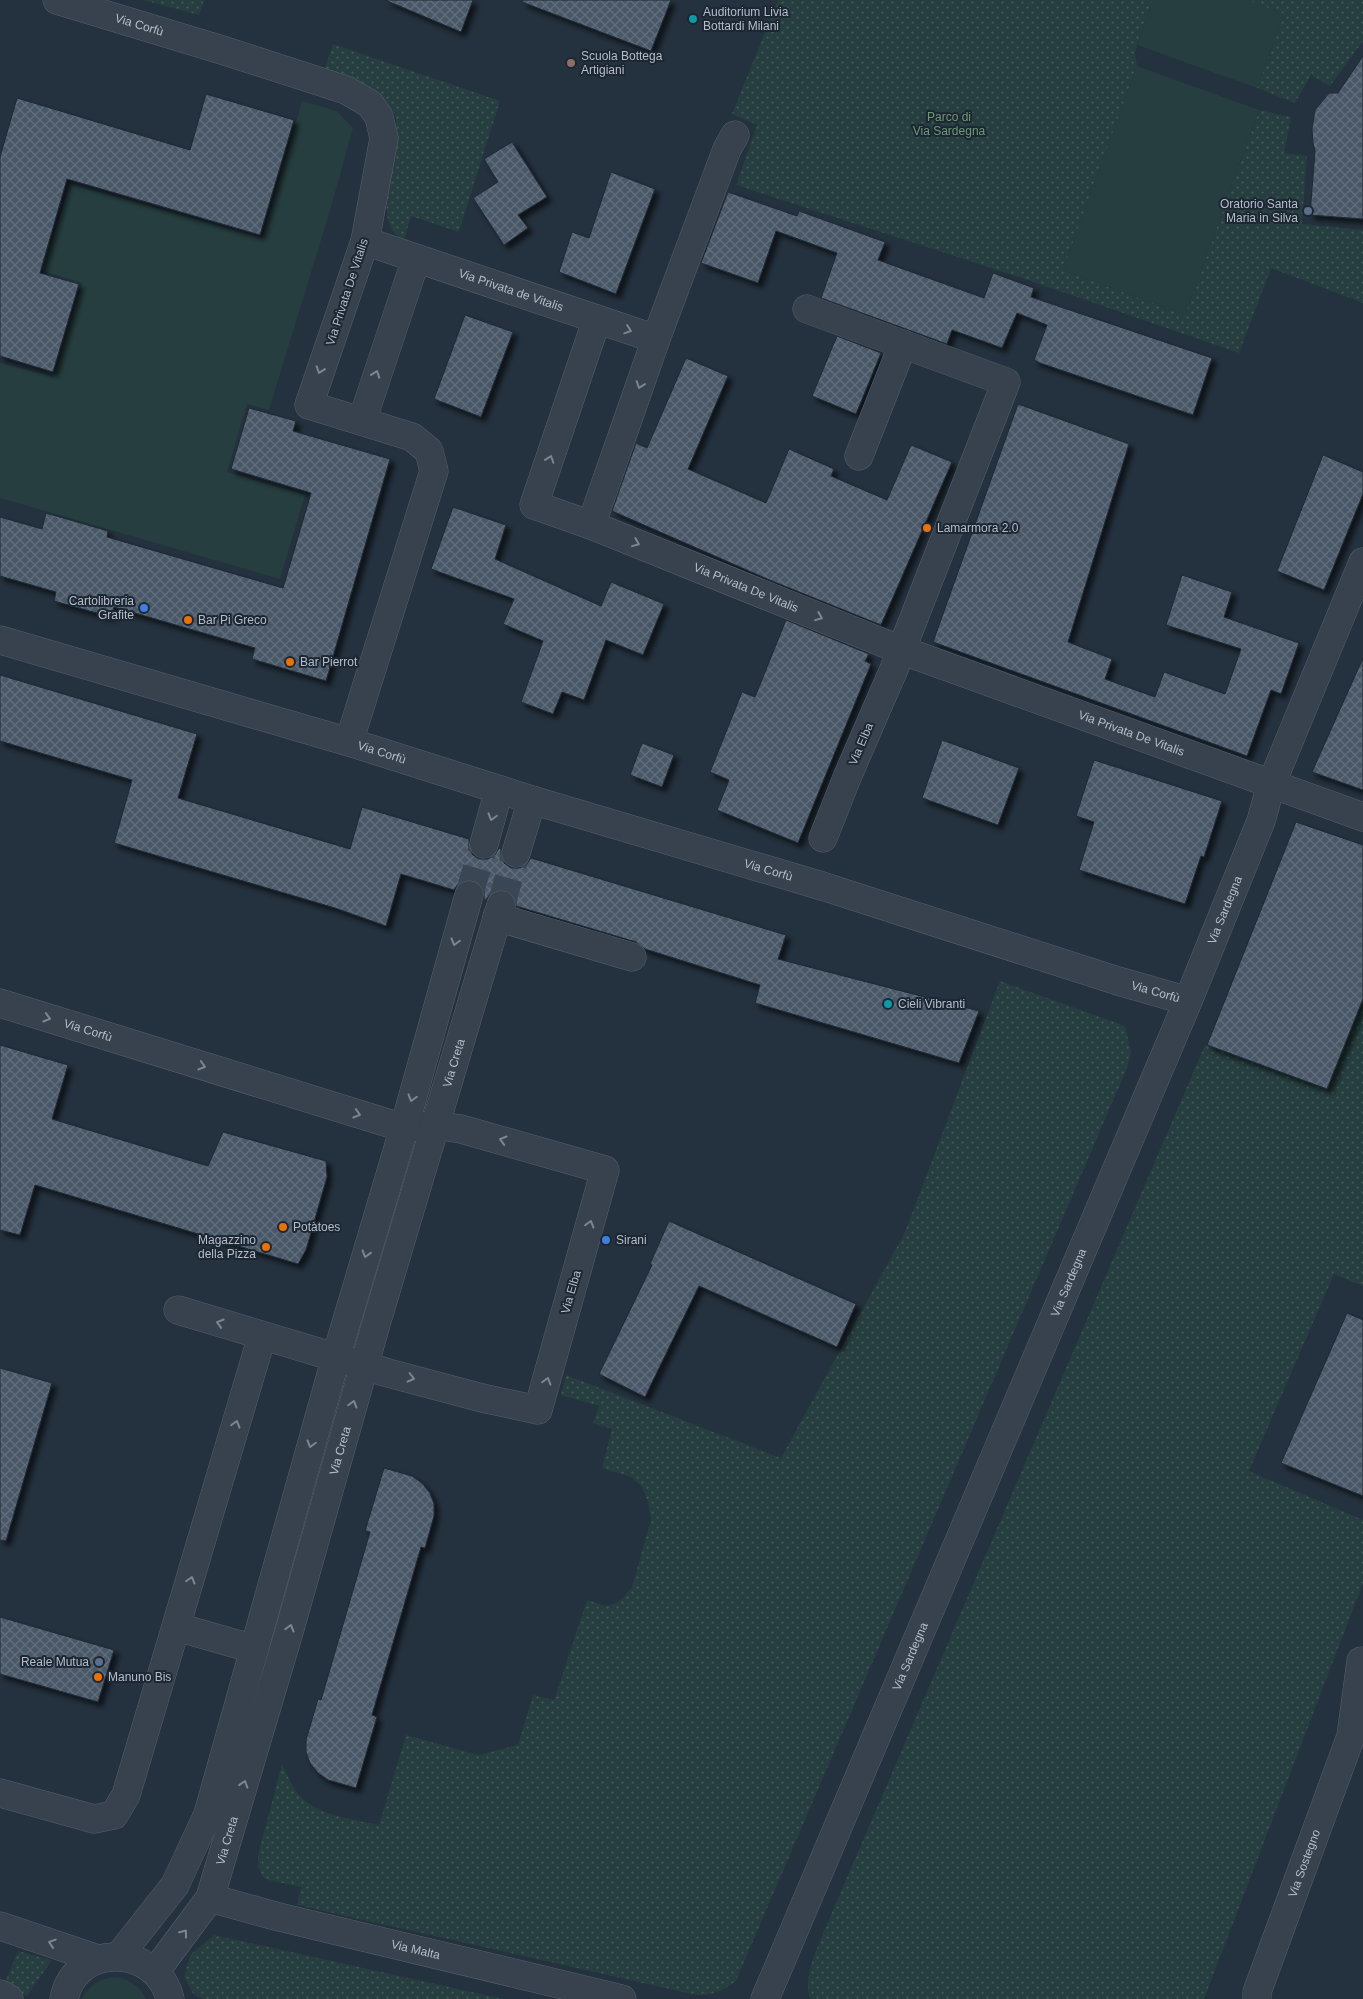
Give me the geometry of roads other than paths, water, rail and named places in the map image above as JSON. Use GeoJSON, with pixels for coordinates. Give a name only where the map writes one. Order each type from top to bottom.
{"type":"FeatureCollection","features":[{"type":"Feature","properties":{"kind":"street","name":"Via Corfù"},"geometry":{"type":"LineString","coordinates":[[57,0],[222,50]]}},
{"type":"Feature","properties":{"kind":"street","name":"Via Privata De Vitalis"},"geometry":{"type":"LineString","coordinates":[[222,50],[346,90],[370,104],[379,117],[384,138],[365,241],[308,405],[412,437]]}},
{"type":"Feature","properties":{"kind":"street"},"geometry":{"type":"LineString","coordinates":[[591,525],[656,339],[727,149],[735,135]]}},
{"type":"Feature","properties":{"kind":"street","name":"Via Privata de Vitalis"},"geometry":{"type":"LineString","coordinates":[[365,241],[656,339]]}},
{"type":"Feature","properties":{"kind":"street"},"geometry":{"type":"LineString","coordinates":[[362,421],[416,259]]}},
{"type":"Feature","properties":{"kind":"street"},"geometry":{"type":"LineString","coordinates":[[807,309],[1006,382],[901,650]]}},
{"type":"Feature","properties":{"kind":"street","name":"Via Privata De Vitalis"},"geometry":{"type":"LineString","coordinates":[[597,319],[534,505],[591,525],[901,650],[1363,818]]}},
{"type":"Feature","properties":{"kind":"street"},"geometry":{"type":"LineString","coordinates":[[859,456],[902,344]]}},
{"type":"Feature","properties":{"kind":"street","name":"Via Corfù"},"geometry":{"type":"LineString","coordinates":[[349,742],[434,471],[429,451],[412,437]]}},
{"type":"Feature","properties":{"kind":"street","name":"Via Sardegna"},"geometry":{"type":"LineString","coordinates":[[765,1999],[1188,1001],[1260,821],[1271,785],[1363,562]]}},
{"type":"Feature","properties":{"kind":"street","name":"Via Corfù"},"geometry":{"type":"LineString","coordinates":[[0,640],[349,742],[499,790],[822,886],[1188,1001]]}},
{"type":"Feature","properties":{"kind":"street","name":"Via Elba"},"geometry":{"type":"LineString","coordinates":[[823,838],[901,650]]}},
{"type":"Feature","properties":{"kind":"street"},"geometry":{"type":"LineString","coordinates":[[484,844],[499,790]]}},
{"type":"Feature","properties":{"kind":"street"},"geometry":{"type":"LineString","coordinates":[[516,853],[532,800]]}},
{"type":"Feature","properties":{"kind":"street"},"geometry":{"type":"LineString","coordinates":[[64,1999],[72,1979],[84,1967],[108,1958],[175,1885],[208,1814],[336,1357],[404,1128],[468,895]]}},
{"type":"Feature","properties":{"kind":"street","name":"Via Creta"},"geometry":{"type":"LineString","coordinates":[[155,1972],[210,1898],[289,1632],[364,1364],[499,911],[632,957]]}},
{"type":"Feature","properties":{"kind":"street","name":"Via Corfù"},"geometry":{"type":"LineString","coordinates":[[0,1003],[404,1128],[435,1125]]}},
{"type":"Feature","properties":{"kind":"street","name":"Via Elba"},"geometry":{"type":"LineString","coordinates":[[364,1364],[482,1398],[538,1410],[605,1170],[485,1135],[435,1125]]}},
{"type":"Feature","properties":{"kind":"street"},"geometry":{"type":"LineString","coordinates":[[178,1310],[262,1336],[364,1364]]}},
{"type":"Feature","properties":{"kind":"street"},"geometry":{"type":"LineString","coordinates":[[0,1793],[94,1819],[114,1815],[126,1796],[262,1336]]}},
{"type":"Feature","properties":{"kind":"street"},"geometry":{"type":"LineString","coordinates":[[177,1627],[254,1648]]}},
{"type":"Feature","properties":{"kind":"street","name":"Via Sostegno"},"geometry":{"type":"LineString","coordinates":[[1255,1997],[1357,1728],[1363,1655]]}},
{"type":"Feature","properties":{"kind":"street","name":"Via Malta"},"geometry":{"type":"LineString","coordinates":[[210,1898],[288,1919],[622,1999]]}},
{"type":"Feature","properties":{"kind":"street"},"geometry":{"type":"LineString","coordinates":[[0,1926],[108,1958],[139,1960],[155,1972],[163,1981],[170,1999]]}},
{"type":"Feature","properties":{"kind":"street"},"geometry":{"type":"LineString","coordinates":[[0,1994],[9,1999]]}},
{"type":"Feature","properties":{"kind":"tunnel"},"geometry":{"type":"LineString","coordinates":[[469,895],[484,844]]}},
{"type":"Feature","properties":{"kind":"tunnel"},"geometry":{"type":"LineString","coordinates":[[501,905],[516,853]]}},
{"type":"Feature","properties":{"kind":"place","name":"Auditorium Livia Bottardi Milani"},"geometry":{"type":"Point","coordinates":[693,19]}},
{"type":"Feature","properties":{"kind":"place","name":"Scuola Bottega Artigiani"},"geometry":{"type":"Point","coordinates":[571,63]}},
{"type":"Feature","properties":{"kind":"place","name":"Oratorio Santa Maria in Silva"},"geometry":{"type":"Point","coordinates":[1308,211]}},
{"type":"Feature","properties":{"kind":"place","name":"Lamarmora 2.0"},"geometry":{"type":"Point","coordinates":[927,528]}},
{"type":"Feature","properties":{"kind":"place","name":"Cartolibreria Grafite"},"geometry":{"type":"Point","coordinates":[144,608]}},
{"type":"Feature","properties":{"kind":"place","name":"Bar Pi Greco"},"geometry":{"type":"Point","coordinates":[188,620]}},
{"type":"Feature","properties":{"kind":"place","name":"Bar Pierrot"},"geometry":{"type":"Point","coordinates":[290,662]}},
{"type":"Feature","properties":{"kind":"place","name":"Cieli Vibranti"},"geometry":{"type":"Point","coordinates":[888,1004]}},
{"type":"Feature","properties":{"kind":"place","name":"Potàtoes"},"geometry":{"type":"Point","coordinates":[283,1227]}},
{"type":"Feature","properties":{"kind":"place","name":"Sirani"},"geometry":{"type":"Point","coordinates":[606,1240]}},
{"type":"Feature","properties":{"kind":"place","name":"Magazzino della Pizza"},"geometry":{"type":"Point","coordinates":[266,1247]}},
{"type":"Feature","properties":{"kind":"place","name":"Reale Mutua"},"geometry":{"type":"Point","coordinates":[99,1662]}},
{"type":"Feature","properties":{"kind":"place","name":"Manuno Bis"},"geometry":{"type":"Point","coordinates":[98,1677]}},
{"type":"Feature","properties":{"kind":"park label","name":"Parco di Via Sardegna"},"geometry":{"type":"Point","coordinates":[949,124]}}]}
